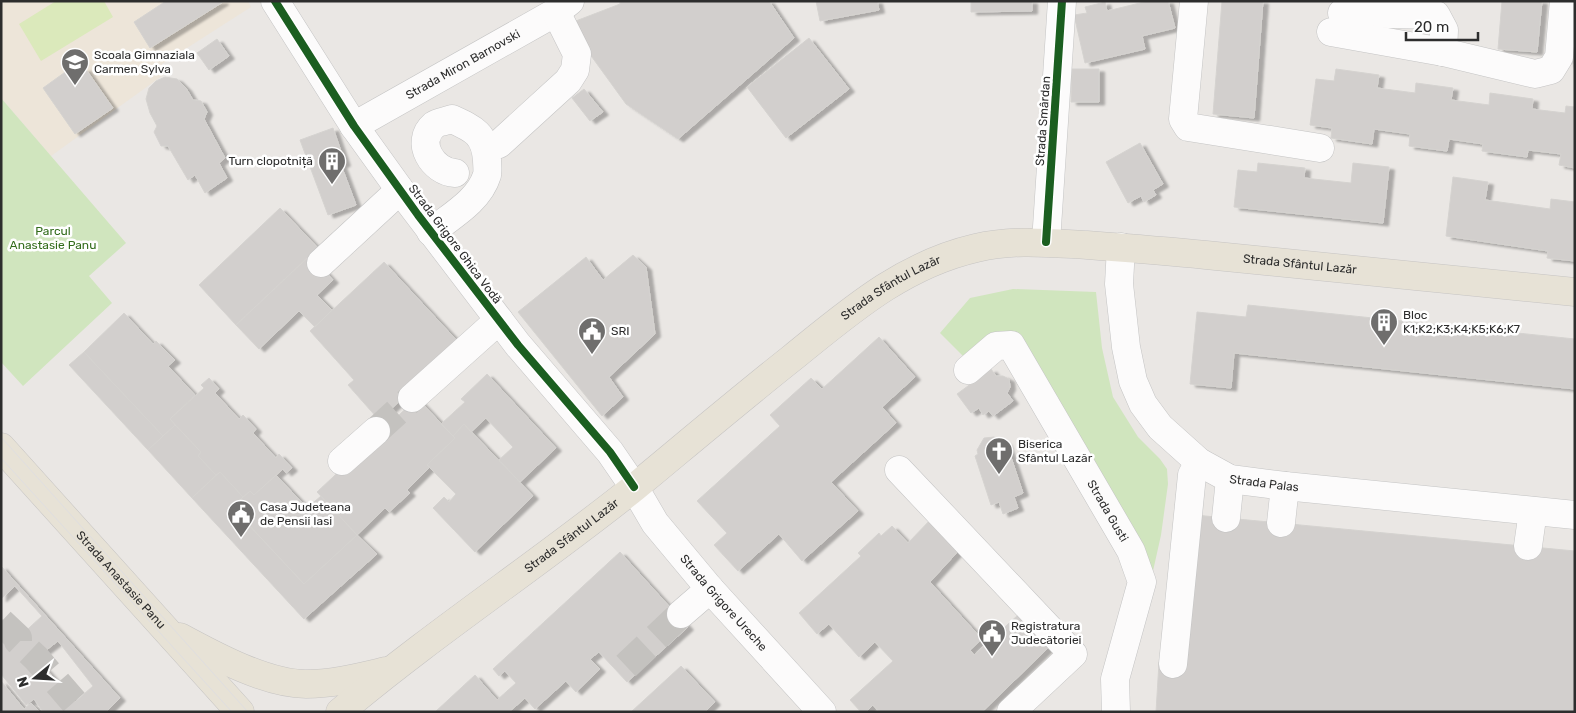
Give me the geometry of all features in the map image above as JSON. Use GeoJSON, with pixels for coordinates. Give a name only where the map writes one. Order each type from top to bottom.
{"type":"FeatureCollection","features":[{"type":"Feature","properties":{"kind":"main road","name":"Strada Sfântul Lazăr"},"geometry":{"type":"LineString","coordinates":[[340,712],[390,670],[494,592],[548,555],[854,308],[889,283],[934,261],[975,248],[1010,242],[1046,242],[1121,247],[1575,292]]}},
{"type":"Feature","properties":{"kind":"main road","name":"Strada Anastasie Panu"},"geometry":{"type":"LineString","coordinates":[[1,447],[240,712]]}},
{"type":"Feature","properties":{"kind":"main road"},"geometry":{"type":"LineString","coordinates":[[166,630],[246,670],[273,679],[304,684],[332,683],[390,670]]}},
{"type":"Feature","properties":{"kind":"main road"},"geometry":{"type":"LineString","coordinates":[[371,712],[390,670]]}},
{"type":"Feature","properties":{"kind":"street","name":"Strada Grigore Ghica Vodă"},"geometry":{"type":"LineString","coordinates":[[275,1],[354,126],[431,232],[498,320],[610,452],[634,487]]}},
{"type":"Feature","properties":{"kind":"street","name":"Strada Smârdan"},"geometry":{"type":"LineString","coordinates":[[1046,242],[1062,1]]}},
{"type":"Feature","properties":{"kind":"street"},"geometry":{"type":"LineString","coordinates":[[1194,1],[1183,119],[1188,127],[1320,148]]}},
{"type":"Feature","properties":{"kind":"street"},"geometry":{"type":"LineString","coordinates":[[1336,22],[1444,52],[1535,74],[1551,70],[1559,57],[1564,1]]}},
{"type":"Feature","properties":{"kind":"street","name":"Strada Miron Barnovski"},"geometry":{"type":"LineString","coordinates":[[354,126],[563,6]]}},
{"type":"Feature","properties":{"kind":"street"},"geometry":{"type":"LineString","coordinates":[[486,147],[500,144],[568,81],[574,70],[577,54],[563,6]]}},
{"type":"Feature","properties":{"kind":"street"},"geometry":{"type":"LineString","coordinates":[[431,232],[478,193],[487,174],[486,147],[474,129],[452,119],[434,125],[426,137],[426,151],[435,166],[447,173],[455,173]]}},
{"type":"Feature","properties":{"kind":"street"},"geometry":{"type":"LineString","coordinates":[[321,263],[400,190]]}},
{"type":"Feature","properties":{"kind":"street","name":"Strada Palas"},"geometry":{"type":"LineString","coordinates":[[1121,247],[1119,284],[1126,347],[1133,381],[1143,404],[1160,427],[1199,462],[1230,479],[1552,513]]}},
{"type":"Feature","properties":{"kind":"street"},"geometry":{"type":"LineString","coordinates":[[412,398],[498,320]]}},
{"type":"Feature","properties":{"kind":"street","name":"Strada Gusti"},"geometry":{"type":"LineString","coordinates":[[968,370],[996,346],[1011,345],[1131,551],[1142,582],[1115,679],[1116,712]]}},
{"type":"Feature","properties":{"kind":"street"},"geometry":{"type":"LineString","coordinates":[[342,461],[376,431]]}},
{"type":"Feature","properties":{"kind":"street"},"geometry":{"type":"LineString","coordinates":[[1173,664],[1192,475],[1199,462]]}},
{"type":"Feature","properties":{"kind":"street"},"geometry":{"type":"LineString","coordinates":[[899,470],[1073,654],[1011,712]]}},
{"type":"Feature","properties":{"kind":"street"},"geometry":{"type":"LineString","coordinates":[[1226,518],[1230,479]]}},
{"type":"Feature","properties":{"kind":"street"},"geometry":{"type":"LineString","coordinates":[[1281,523],[1285,486]]}},
{"type":"Feature","properties":{"kind":"street","name":"Strada Grigore Ureche"},"geometry":{"type":"LineString","coordinates":[[634,487],[655,523],[809,707]]}},
{"type":"Feature","properties":{"kind":"street"},"geometry":{"type":"LineString","coordinates":[[1537,547],[1552,513]]}},
{"type":"Feature","properties":{"kind":"street"},"geometry":{"type":"LineString","coordinates":[[681,614],[710,588]]}},
{"type":"Feature","properties":{"kind":"shaded area","name":"Scoala Gimnaziala Carmen Sylva"},"geometry":{"type":"Polygon","coordinates":[[[1,1],[248,1],[251,7],[162,64],[166,73],[51,156],[1,98],[1,1]]]}},
{"type":"Feature","properties":{"kind":"green space"},"geometry":{"type":"Polygon","coordinates":[[[56,1],[104,1],[113,17],[41,61],[19,24],[56,1]]]}},
{"type":"Feature","properties":{"kind":"green space","name":"Parcul Anastasie Panu"},"geometry":{"type":"Polygon","coordinates":[[[1,98],[126,243],[89,276],[112,303],[23,386],[1,362],[1,98]]]}},
{"type":"Feature","properties":{"kind":"green space"},"geometry":{"type":"Polygon","coordinates":[[[1013,289],[1096,292],[1102,348],[1113,397],[1138,437],[1160,459],[1167,469],[1168,484],[1161,535],[1153,571],[1147,569],[1018,338],[1005,331],[991,334],[967,360],[940,333],[970,298],[1013,289]]]}},
{"type":"Feature","properties":{"kind":"building"},"geometry":{"type":"Polygon","coordinates":[[[166,1],[223,2],[150,48],[134,22],[166,1]]]}},
{"type":"Feature","properties":{"kind":"building"},"geometry":{"type":"Polygon","coordinates":[[[620,1],[769,1],[794,38],[678,139],[626,104],[568,24],[620,4],[620,1]]]}},
{"type":"Feature","properties":{"kind":"building"},"geometry":{"type":"Polygon","coordinates":[[[816,1],[877,1],[879,10],[820,21],[816,1]]]}},
{"type":"Feature","properties":{"kind":"building"},"geometry":{"type":"Polygon","coordinates":[[[971,1],[1032,1],[1032,11],[971,12],[971,1]]]}},
{"type":"Feature","properties":{"kind":"building"},"geometry":{"type":"Polygon","coordinates":[[[1148,1],[1168,1],[1175,28],[1142,36],[1145,49],[1085,63],[1074,15],[1087,13],[1085,7],[1105,2],[1107,11],[1148,1]]]}},
{"type":"Feature","properties":{"kind":"building"},"geometry":{"type":"Polygon","coordinates":[[[1222,1],[1263,1],[1254,118],[1213,114],[1222,1]]]}},
{"type":"Feature","properties":{"kind":"building"},"geometry":{"type":"Polygon","coordinates":[[[1502,1],[1542,1],[1537,52],[1498,49],[1502,1]]]}},
{"type":"Feature","properties":{"kind":"building"},"geometry":{"type":"Polygon","coordinates":[[[1575,1],[1575,64],[1569,64],[1575,1]]]}},
{"type":"Feature","properties":{"kind":"building"},"geometry":{"type":"Polygon","coordinates":[[[809,38],[849,89],[786,138],[747,87],[809,38]]]}},
{"type":"Feature","properties":{"kind":"building"},"geometry":{"type":"Polygon","coordinates":[[[217,39],[229,56],[209,70],[197,53],[217,39]]]}},
{"type":"Feature","properties":{"kind":"building"},"geometry":{"type":"Polygon","coordinates":[[[85,68],[113,108],[75,134],[43,88],[68,70],[73,77],[85,68]]]}},
{"type":"Feature","properties":{"kind":"building"},"geometry":{"type":"Polygon","coordinates":[[[1072,69],[1099,69],[1099,102],[1071,102],[1072,69]]]}},
{"type":"Feature","properties":{"kind":"building"},"geometry":{"type":"Polygon","coordinates":[[[1336,69],[1379,75],[1377,88],[1415,93],[1416,83],[1453,88],[1451,100],[1489,105],[1490,93],[1533,99],[1532,109],[1565,113],[1566,106],[1575,107],[1575,168],[1559,165],[1561,154],[1528,150],[1527,157],[1482,151],[1483,144],[1449,139],[1447,151],[1409,146],[1410,134],[1374,129],[1372,144],[1331,138],[1332,128],[1310,125],[1316,79],[1334,81],[1336,69]]]}},
{"type":"Feature","properties":{"kind":"building"},"geometry":{"type":"Polygon","coordinates":[[[165,77],[177,79],[186,88],[193,100],[201,101],[207,112],[204,119],[225,158],[219,163],[227,178],[205,193],[195,175],[188,180],[168,146],[161,146],[154,132],[157,126],[150,113],[146,99],[149,88],[156,81],[165,77]]]}},
{"type":"Feature","properties":{"kind":"building"},"geometry":{"type":"Polygon","coordinates":[[[584,89],[603,112],[590,121],[572,98],[584,89]]]}},
{"type":"Feature","properties":{"kind":"building","name":"Turn clopotniță"},"geometry":{"type":"Polygon","coordinates":[[[333,128],[345,163],[341,165],[356,205],[328,215],[300,140],[333,128]]]}},
{"type":"Feature","properties":{"kind":"building"},"geometry":{"type":"Polygon","coordinates":[[[1140,143],[1163,184],[1153,190],[1156,195],[1144,202],[1141,196],[1128,203],[1106,162],[1140,143]]]}},
{"type":"Feature","properties":{"kind":"building"},"geometry":{"type":"Polygon","coordinates":[[[1258,163],[1305,168],[1304,178],[1351,183],[1353,163],[1389,167],[1383,223],[1234,207],[1238,170],[1257,172],[1258,163]]]}},
{"type":"Feature","properties":{"kind":"building"},"geometry":{"type":"Polygon","coordinates":[[[1453,177],[1488,182],[1485,200],[1550,209],[1551,199],[1575,202],[1575,261],[1547,258],[1548,251],[1446,236],[1453,177]]]}},
{"type":"Feature","properties":{"kind":"building"},"geometry":{"type":"Polygon","coordinates":[[[280,208],[318,248],[236,325],[199,285],[280,208]]]}},
{"type":"Feature","properties":{"kind":"building"},"geometry":{"type":"Polygon","coordinates":[[[310,255],[333,280],[317,295],[332,310],[315,327],[299,311],[259,349],[236,325],[310,255]]]}},
{"type":"Feature","properties":{"kind":"building","name":"SRI"},"geometry":{"type":"Polygon","coordinates":[[[633,255],[646,267],[655,334],[609,377],[623,397],[602,416],[518,312],[586,257],[603,280],[633,255]]]}},
{"type":"Feature","properties":{"kind":"building"},"geometry":{"type":"Polygon","coordinates":[[[384,262],[461,345],[379,420],[348,385],[354,380],[310,331],[384,262]]]}},
{"type":"Feature","properties":{"kind":"building","name":"Bloc K1;K2;K3;K4;K5;K6;K7"},"geometry":{"type":"Polygon","coordinates":[[[1248,305],[1575,339],[1575,389],[1234,353],[1231,388],[1190,384],[1197,312],[1246,317],[1248,305]]]}},
{"type":"Feature","properties":{"kind":"building"},"geometry":{"type":"Polygon","coordinates":[[[124,313],[153,344],[156,341],[175,360],[168,366],[195,395],[170,419],[175,425],[163,436],[84,352],[124,313]]]}},
{"type":"Feature","properties":{"kind":"building"},"geometry":{"type":"Polygon","coordinates":[[[879,337],[915,377],[882,407],[896,423],[831,482],[858,511],[802,561],[779,534],[738,571],[714,545],[727,533],[697,501],[780,426],[770,415],[811,378],[822,389],[879,337]]]}},
{"type":"Feature","properties":{"kind":"building"},"geometry":{"type":"Polygon","coordinates":[[[84,352],[163,436],[148,450],[69,365],[84,352]]]}},
{"type":"Feature","properties":{"kind":"building"},"geometry":{"type":"Polygon","coordinates":[[[991,369],[996,376],[1003,376],[1009,379],[1010,387],[1007,393],[1013,401],[993,416],[989,411],[983,415],[979,408],[971,413],[957,394],[991,369]]]}},
{"type":"Feature","properties":{"kind":"building"},"geometry":{"type":"Polygon","coordinates":[[[487,374],[556,448],[520,482],[499,460],[513,447],[486,418],[471,432],[464,424],[453,436],[441,424],[465,402],[461,399],[487,374]]]}},
{"type":"Feature","properties":{"kind":"building"},"geometry":{"type":"Polygon","coordinates":[[[209,378],[219,389],[215,393],[239,419],[243,415],[256,429],[253,433],[276,458],[279,454],[292,468],[286,473],[283,469],[254,495],[250,491],[243,497],[220,472],[216,475],[198,456],[201,452],[170,419],[204,388],[201,385],[209,378]]]}},
{"type":"Feature","properties":{"kind":"building"},"geometry":{"type":"Polygon","coordinates":[[[417,398],[455,438],[427,465],[430,467],[407,490],[410,493],[389,512],[385,508],[357,535],[317,492],[417,398]]]}},
{"type":"Feature","properties":{"kind":"building"},"geometry":{"type":"Polygon","coordinates":[[[464,424],[533,496],[475,552],[433,508],[444,497],[449,502],[456,494],[427,465],[455,438],[453,436],[464,424]]]}},
{"type":"Feature","properties":{"kind":"building"},"geometry":{"type":"Polygon","coordinates":[[[175,425],[201,452],[198,456],[216,475],[192,498],[148,450],[175,425]]]}},
{"type":"Feature","properties":{"kind":"building","name":"Biserica Sfântul Lazăr"},"geometry":{"type":"Polygon","coordinates":[[[994,437],[1000,440],[1002,444],[1006,442],[1023,493],[1014,497],[1018,508],[1003,514],[999,502],[991,505],[975,456],[978,454],[977,450],[984,438],[994,437]]]}},
{"type":"Feature","properties":{"kind":"building"},"geometry":{"type":"Polygon","coordinates":[[[220,472],[243,497],[232,507],[304,584],[357,535],[377,554],[304,619],[192,498],[220,472]]]}},
{"type":"Feature","properties":{"kind":"building"},"geometry":{"type":"Polygon","coordinates":[[[276,475],[307,508],[321,496],[357,535],[304,584],[232,507],[250,491],[254,495],[276,475]]]}},
{"type":"Feature","properties":{"kind":"building"},"geometry":{"type":"Polygon","coordinates":[[[1195,515],[1575,551],[1575,712],[1156,712],[1159,662],[1182,665],[1195,515]]]}},
{"type":"Feature","properties":{"kind":"building"},"geometry":{"type":"Polygon","coordinates":[[[933,517],[962,547],[930,582],[982,639],[970,650],[974,655],[1018,615],[1048,648],[982,712],[879,712],[873,705],[866,712],[861,712],[850,700],[893,661],[875,642],[859,657],[829,624],[817,634],[799,613],[861,556],[858,553],[879,533],[881,536],[892,526],[908,543],[933,517]]]}},
{"type":"Feature","properties":{"kind":"building"},"geometry":{"type":"Polygon","coordinates":[[[620,552],[688,627],[627,682],[599,652],[590,659],[600,669],[576,692],[566,681],[535,709],[525,698],[509,712],[435,712],[475,675],[497,700],[516,683],[505,671],[499,676],[493,669],[620,552]]]}},
{"type":"Feature","properties":{"kind":"building"},"geometry":{"type":"Polygon","coordinates":[[[1,566],[120,698],[106,712],[43,712],[34,699],[26,705],[1,674],[1,618],[18,638],[42,616],[15,586],[1,599],[1,566]],[[58,641],[36,658],[75,702],[93,686],[58,641]]]}},
{"type":"Feature","properties":{"kind":"building"},"geometry":{"type":"Polygon","coordinates":[[[681,666],[715,702],[705,712],[631,712],[681,666]]]}},
{"type":"Feature","properties":{"kind":"building"},"geometry":{"type":"Polygon","coordinates":[[[1,681],[24,709],[31,703],[40,712],[1,712],[1,681]]]}},
{"type":"Feature","properties":{"kind":"tunnel"},"geometry":{"type":"LineString","coordinates":[[376,431],[412,398]]}},
{"type":"Feature","properties":{"kind":"tunnel"},"geometry":{"type":"LineString","coordinates":[[626,666],[681,614]]}},
{"type":"Feature","properties":{"kind":"tunnel"},"geometry":{"type":"LineString","coordinates":[[1,622],[18,638],[18,641],[36,658],[74,702]]}},
{"type":"Feature","properties":{"kind":"tram line"},"geometry":{"type":"LineString","coordinates":[[1,437],[248,712]]}},
{"type":"Feature","properties":{"kind":"tram line"},"geometry":{"type":"LineString","coordinates":[[1,458],[232,712]]}},
{"type":"Feature","properties":{"kind":"cycle path"},"geometry":{"type":"LineString","coordinates":[[275,1],[354,126],[418,215],[518,345],[610,452],[634,487]]}},
{"type":"Feature","properties":{"kind":"cycle path"},"geometry":{"type":"LineString","coordinates":[[1046,242],[1062,1]]}},
{"type":"Feature","properties":{"kind":"place","name":"Scoala Gimnaziala Carmen Sylva"},"geometry":{"type":"Point","coordinates":[75,86]}},
{"type":"Feature","properties":{"kind":"place","name":"Turn clopotniță"},"geometry":{"type":"Point","coordinates":[332,185]}},
{"type":"Feature","properties":{"kind":"place","name":"Bloc K1;K2;K3;K4;K5;K6;K7"},"geometry":{"type":"Point","coordinates":[1384,346]}},
{"type":"Feature","properties":{"kind":"place","name":"SRI"},"geometry":{"type":"Point","coordinates":[592,355]}},
{"type":"Feature","properties":{"kind":"place","name":"Biserica Sfântul Lazăr"},"geometry":{"type":"Point","coordinates":[999,475]}},
{"type":"Feature","properties":{"kind":"place","name":"Casa Judeteana de Pensii Iasi"},"geometry":{"type":"Point","coordinates":[241,538]}},
{"type":"Feature","properties":{"kind":"place","name":"Registratura Judecătoriei"},"geometry":{"type":"Point","coordinates":[992,657]}}]}
